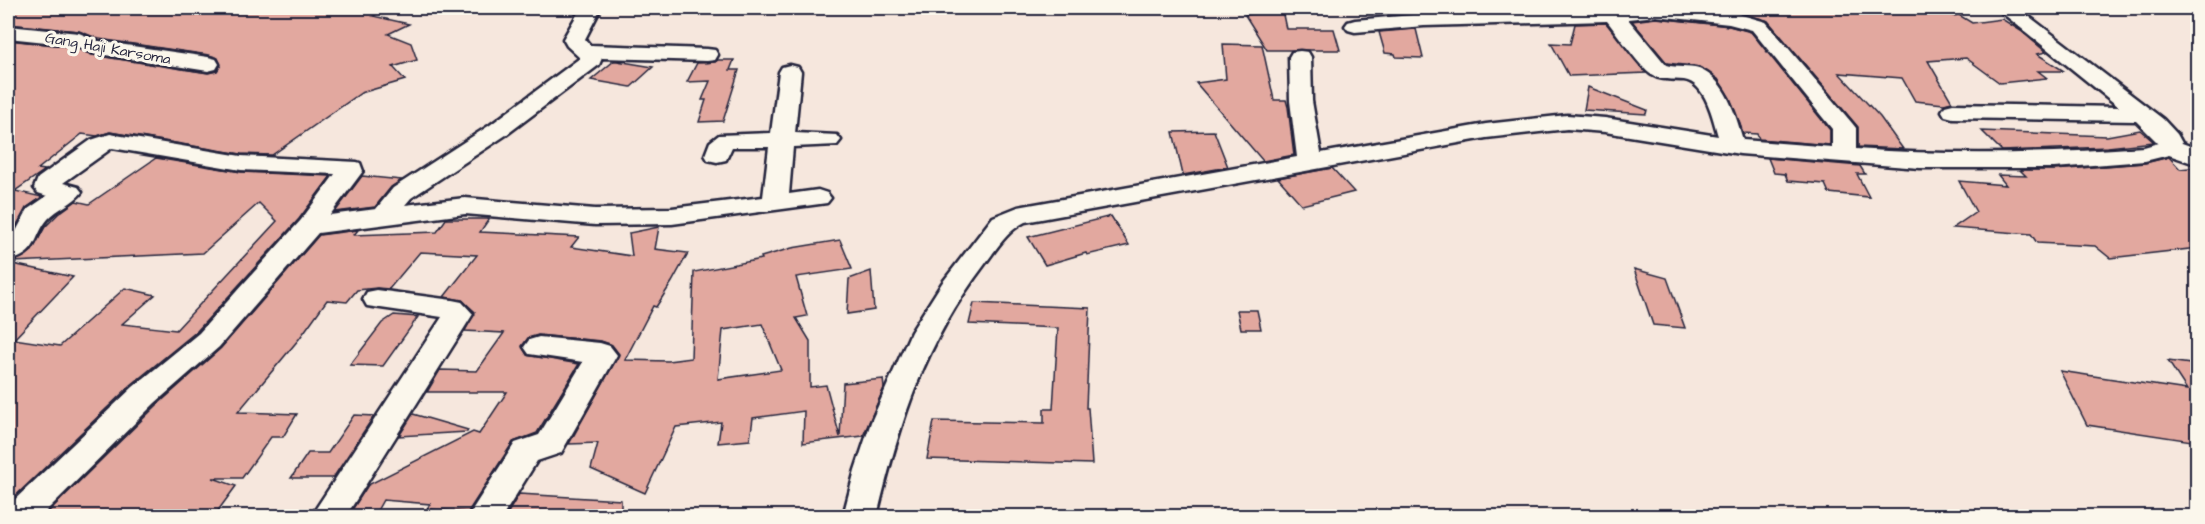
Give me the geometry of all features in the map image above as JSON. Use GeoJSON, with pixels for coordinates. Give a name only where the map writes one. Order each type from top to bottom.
{"type":"FeatureCollection","features":[{"type":"Feature","properties":{"kind":"street"},"geometry":{"type":"LineString","coordinates":[[384,216],[402,193],[498,130],[591,60],[592,57],[574,42],[574,39],[591,8]]}},
{"type":"Feature","properties":{"kind":"street"},"geometry":{"type":"LineString","coordinates":[[2006,8],[2141,114],[2169,139],[2171,147]]}},
{"type":"Feature","properties":{"kind":"street"},"geometry":{"type":"LineString","coordinates":[[1355,26],[1424,20],[1613,15],[1642,10],[1759,17],[1844,128],[1843,155]]}},
{"type":"Feature","properties":{"kind":"street"},"geometry":{"type":"LineString","coordinates":[[1613,15],[1658,70],[1693,75],[1705,83],[1715,96],[1725,118],[1733,146]]}},
{"type":"Feature","properties":{"kind":"street","name":"Gang Haji Karsoma"},"geometry":{"type":"LineString","coordinates":[[8,32],[79,39],[92,47],[208,64]]}},
{"type":"Feature","properties":{"kind":"street"},"geometry":{"type":"LineString","coordinates":[[585,51],[707,55]]}},
{"type":"Feature","properties":{"kind":"street"},"geometry":{"type":"LineString","coordinates":[[1300,57],[1301,100],[1310,161]]}},
{"type":"Feature","properties":{"kind":"street"},"geometry":{"type":"LineString","coordinates":[[775,204],[790,72]]}},
{"type":"Feature","properties":{"kind":"street"},"geometry":{"type":"LineString","coordinates":[[1953,111],[2141,114]]}},
{"type":"Feature","properties":{"kind":"street"},"geometry":{"type":"LineString","coordinates":[[860,516],[867,481],[902,379],[926,330],[1002,223],[1018,215],[1486,130],[1567,122],[1605,125],[1733,146],[1920,161],[2018,162],[2145,154],[2171,147],[2198,158]]}},
{"type":"Feature","properties":{"kind":"street"},"geometry":{"type":"LineString","coordinates":[[717,155],[722,142],[727,140],[829,140]]}},
{"type":"Feature","properties":{"kind":"street"},"geometry":{"type":"LineString","coordinates":[[8,253],[25,240],[37,215],[69,192],[47,188],[47,183],[99,145],[110,141],[241,163],[351,168],[310,226],[209,340],[144,395],[20,516]]}},
{"type":"Feature","properties":{"kind":"street"},"geometry":{"type":"LineString","coordinates":[[310,226],[465,206],[595,218],[672,216],[818,198]]}},
{"type":"Feature","properties":{"kind":"street"},"geometry":{"type":"LineString","coordinates":[[328,516],[459,314],[452,309],[377,298]]}},
{"type":"Feature","properties":{"kind":"street"},"geometry":{"type":"LineString","coordinates":[[485,516],[526,452],[550,444],[602,355],[539,347]]}},
{"type":"Feature","properties":{"kind":"building"},"geometry":{"type":"Polygon","coordinates":[[[8,8],[124,8],[195,13],[204,8],[241,11],[247,8],[387,8],[373,16],[409,24],[388,34],[411,43],[417,60],[393,67],[405,80],[361,93],[272,155],[241,154],[110,132],[97,136],[82,134],[38,169],[45,170],[15,191],[42,197],[26,208],[12,234],[8,237],[8,40],[73,47],[92,55],[208,73],[217,71],[221,65],[218,58],[209,55],[99,39],[79,31],[8,24],[8,8]]]}},
{"type":"Feature","properties":{"kind":"building"},"geometry":{"type":"Polygon","coordinates":[[[1708,8],[1943,8],[1953,16],[1959,15],[1972,23],[2002,19],[2021,31],[2046,52],[2037,54],[2064,71],[2038,71],[2047,78],[2000,83],[1966,58],[1928,61],[1952,102],[1944,104],[1915,101],[1902,78],[1839,73],[1880,117],[1903,149],[1858,147],[1858,127],[1768,21],[1732,10],[1708,8]]]}},
{"type":"Feature","properties":{"kind":"building"},"geometry":{"type":"Polygon","coordinates":[[[1282,10],[1286,29],[1334,29],[1340,50],[1267,50],[1245,15],[1282,10]]]}},
{"type":"Feature","properties":{"kind":"building"},"geometry":{"type":"Polygon","coordinates":[[[1656,18],[1729,26],[1751,32],[1830,130],[1830,145],[1759,139],[1757,134],[1743,133],[1730,98],[1718,79],[1699,67],[1667,63],[1632,21],[1656,18]]]}},
{"type":"Feature","properties":{"kind":"building"},"geometry":{"type":"Polygon","coordinates":[[[1606,23],[1646,73],[1569,76],[1551,43],[1570,44],[1575,24],[1606,23]]]}},
{"type":"Feature","properties":{"kind":"building"},"geometry":{"type":"Polygon","coordinates":[[[1416,29],[1423,58],[1396,57],[1395,54],[1385,53],[1379,32],[1416,29]]]}},
{"type":"Feature","properties":{"kind":"building"},"geometry":{"type":"Polygon","coordinates":[[[1223,44],[1262,45],[1274,100],[1286,100],[1294,155],[1263,161],[1196,83],[1226,79],[1223,44]]]}},
{"type":"Feature","properties":{"kind":"building"},"geometry":{"type":"Polygon","coordinates":[[[734,60],[730,70],[739,70],[723,121],[699,122],[706,100],[702,100],[710,81],[687,82],[697,63],[734,60]]]}},
{"type":"Feature","properties":{"kind":"building"},"geometry":{"type":"Polygon","coordinates":[[[614,61],[653,67],[631,87],[591,80],[614,61]]]}},
{"type":"Feature","properties":{"kind":"building"},"geometry":{"type":"Polygon","coordinates":[[[1588,87],[1647,110],[1646,114],[1584,110],[1588,87]]]}},
{"type":"Feature","properties":{"kind":"building"},"geometry":{"type":"Polygon","coordinates":[[[2140,130],[2154,142],[2108,147],[2002,151],[1982,131],[2107,136],[2140,130]]]}},
{"type":"Feature","properties":{"kind":"building"},"geometry":{"type":"Polygon","coordinates":[[[1214,131],[1228,167],[1183,175],[1173,132],[1214,131]]]}},
{"type":"Feature","properties":{"kind":"building"},"geometry":{"type":"Polygon","coordinates":[[[2169,157],[2180,169],[2198,167],[2198,248],[2110,258],[2095,246],[2037,243],[2031,234],[1953,228],[1976,212],[1959,181],[2006,185],[1998,175],[2026,176],[2020,170],[2054,170],[2145,163],[2169,157]]]}},
{"type":"Feature","properties":{"kind":"building"},"geometry":{"type":"Polygon","coordinates":[[[156,158],[241,172],[331,176],[299,219],[197,331],[131,385],[8,503],[8,263],[73,277],[14,339],[60,346],[125,288],[155,295],[122,324],[176,330],[277,221],[259,203],[203,253],[13,262],[32,251],[45,227],[58,214],[76,201],[89,204],[156,158]]]}},
{"type":"Feature","properties":{"kind":"building"},"geometry":{"type":"Polygon","coordinates":[[[1768,158],[1860,166],[1865,174],[1857,174],[1869,197],[1829,193],[1825,184],[1788,181],[1785,174],[1774,173],[1768,158]]]}},
{"type":"Feature","properties":{"kind":"building"},"geometry":{"type":"Polygon","coordinates":[[[1332,168],[1354,192],[1302,205],[1278,178],[1332,168]]]}},
{"type":"Feature","properties":{"kind":"building"},"geometry":{"type":"Polygon","coordinates":[[[362,176],[402,180],[391,187],[375,207],[335,212],[362,176]]]}},
{"type":"Feature","properties":{"kind":"building"},"geometry":{"type":"Polygon","coordinates":[[[1111,216],[1129,245],[1087,255],[1086,253],[1045,265],[1028,237],[1111,216]]]}},
{"type":"Feature","properties":{"kind":"building"},"geometry":{"type":"Polygon","coordinates":[[[446,219],[489,219],[480,232],[579,237],[571,247],[632,256],[629,233],[659,227],[655,249],[688,253],[656,307],[653,306],[625,360],[668,361],[691,358],[694,272],[762,259],[761,257],[792,248],[840,240],[852,269],[796,277],[807,316],[796,318],[810,341],[810,387],[826,385],[840,437],[843,383],[883,379],[884,388],[863,436],[803,443],[804,411],[753,418],[750,440],[718,443],[721,422],[676,427],[645,493],[591,469],[598,443],[569,444],[619,354],[612,345],[601,341],[538,335],[528,338],[522,346],[527,355],[579,364],[537,433],[513,442],[468,512],[427,509],[430,504],[383,500],[374,516],[348,516],[368,485],[473,432],[479,434],[507,392],[427,392],[440,370],[477,371],[504,333],[465,331],[475,312],[462,300],[444,297],[477,255],[420,252],[389,289],[357,290],[347,302],[327,300],[299,339],[238,412],[297,414],[283,437],[271,437],[242,478],[213,478],[236,486],[214,516],[44,516],[157,405],[221,348],[319,235],[358,230],[354,235],[437,232],[446,219]],[[762,324],[723,330],[718,379],[781,370],[762,324]]]}},
{"type":"Feature","properties":{"kind":"building"},"geometry":{"type":"Polygon","coordinates":[[[1634,269],[1667,278],[1685,328],[1653,325],[1634,269]]]}},
{"type":"Feature","properties":{"kind":"building"},"geometry":{"type":"Polygon","coordinates":[[[871,271],[874,310],[847,314],[849,279],[871,271]]]}},
{"type":"Feature","properties":{"kind":"building"},"geometry":{"type":"Polygon","coordinates":[[[974,303],[1090,308],[1086,408],[1088,408],[1092,464],[927,459],[934,421],[1044,423],[1044,409],[1053,409],[1058,328],[969,324],[974,303]]]}},
{"type":"Feature","properties":{"kind":"building"},"geometry":{"type":"Polygon","coordinates":[[[1237,310],[1257,310],[1261,329],[1241,329],[1237,310]]]}},
{"type":"Feature","properties":{"kind":"building"},"geometry":{"type":"Polygon","coordinates":[[[394,315],[418,317],[383,366],[350,365],[382,323],[394,315]]]}},
{"type":"Feature","properties":{"kind":"building"},"geometry":{"type":"Polygon","coordinates":[[[2168,361],[2198,365],[2198,442],[2087,425],[2060,371],[2187,390],[2168,361]]]}},
{"type":"Feature","properties":{"kind":"building"},"geometry":{"type":"Polygon","coordinates":[[[413,414],[468,430],[467,432],[399,436],[413,414]]]}},
{"type":"Feature","properties":{"kind":"building"},"geometry":{"type":"Polygon","coordinates":[[[354,415],[374,416],[333,478],[291,478],[308,453],[328,453],[354,415]]]}},
{"type":"Feature","properties":{"kind":"building"},"geometry":{"type":"Polygon","coordinates":[[[519,494],[621,500],[621,516],[506,516],[519,494]]]}}]}
